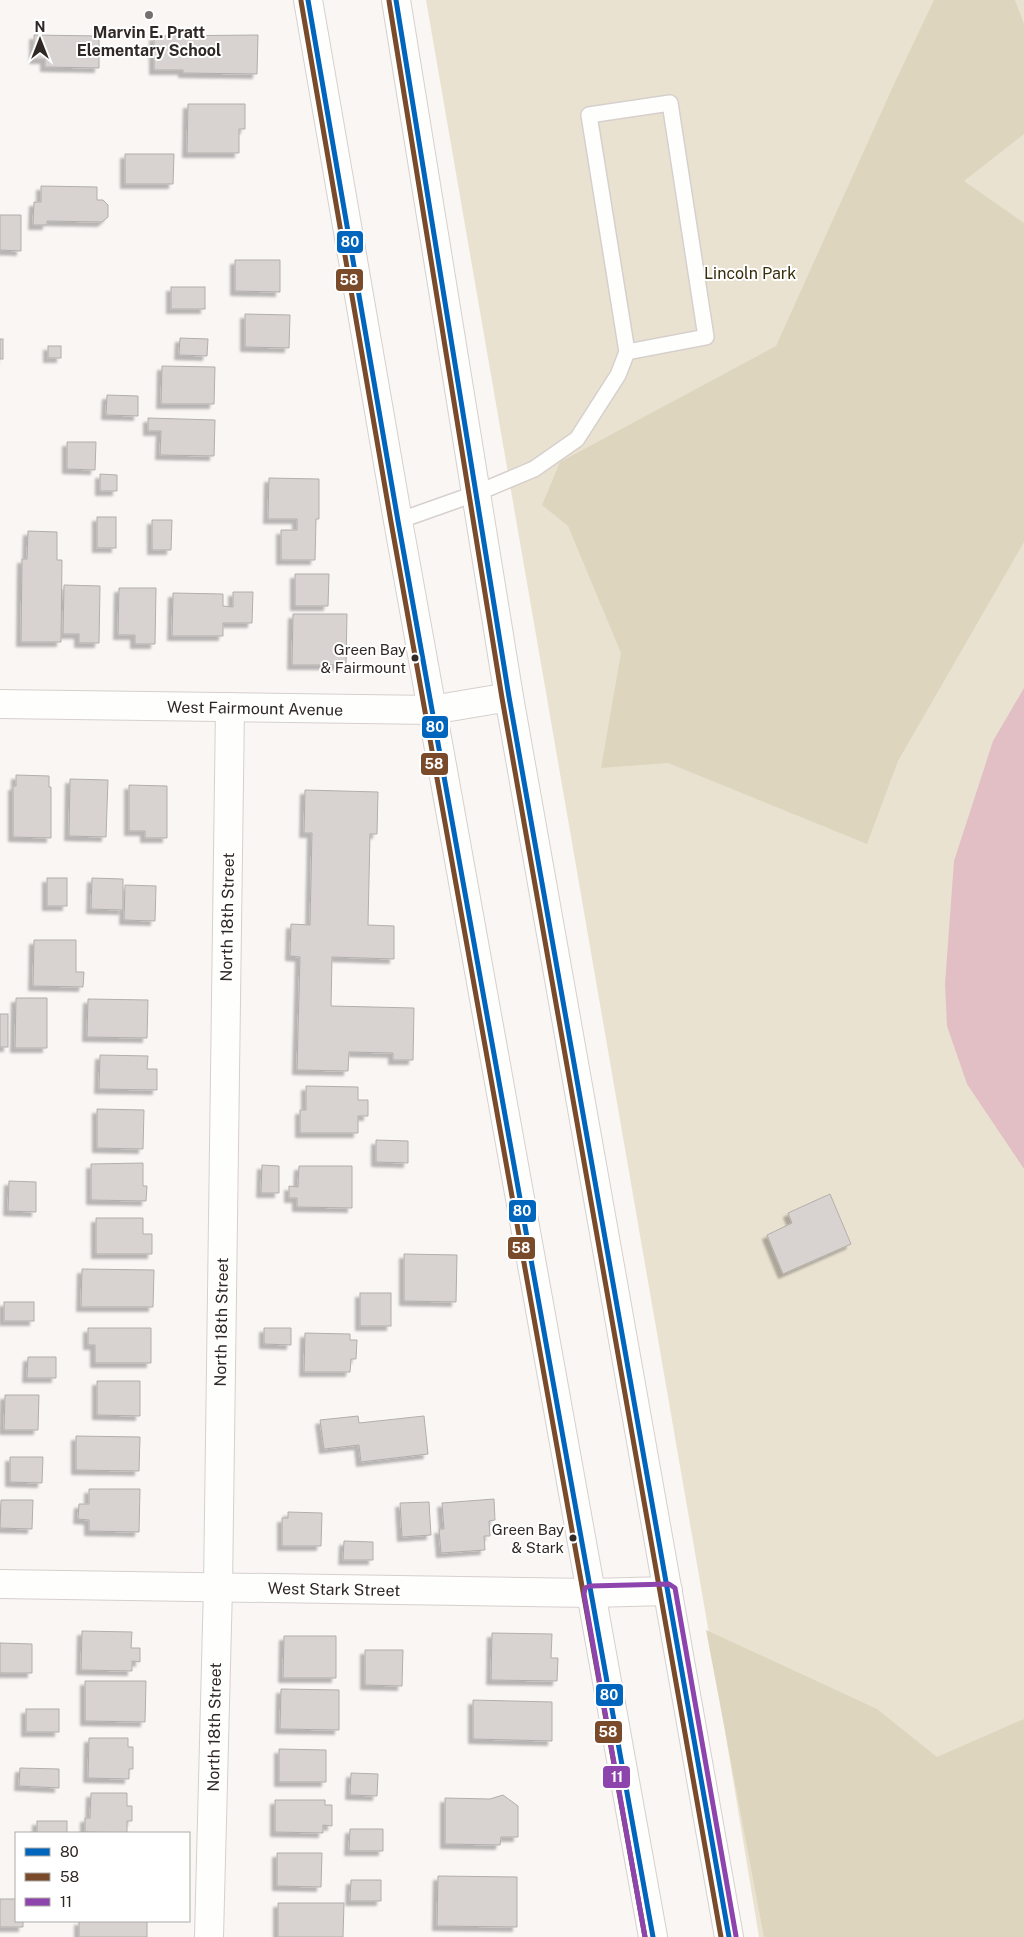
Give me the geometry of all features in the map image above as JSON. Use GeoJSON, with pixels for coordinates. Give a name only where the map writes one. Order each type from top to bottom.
{"type":"FeatureCollection","features":[{"type":"Feature","properties":{"kind":"main road"},"geometry":{"type":"LineString","coordinates":[[308,0],[398,522],[653,1937]]}},
{"type":"Feature","properties":{"kind":"main road"},"geometry":{"type":"LineString","coordinates":[[396,0],[509,697],[729,1937]]}},
{"type":"Feature","properties":{"kind":"main road","name":"West Fairmount Avenue"},"geometry":{"type":"LineString","coordinates":[[0,704],[432,710],[509,697]]}},
{"type":"Feature","properties":{"kind":"main road","name":"North 18th Street"},"geometry":{"type":"LineString","coordinates":[[209,1937],[218,1587],[230,707]]}},
{"type":"Feature","properties":{"kind":"main road","name":"West Stark Street"},"geometry":{"type":"LineString","coordinates":[[0,1584],[591,1593],[668,1592]]}},
{"type":"Feature","properties":{"kind":"lane"},"geometry":{"type":"LineString","coordinates":[[398,522],[534,469],[577,440],[618,375],[627,352],[589,115],[670,102],[706,337],[627,352]]}},
{"type":"Feature","properties":{"kind":"green space","name":"Lincoln Park"},"geometry":{"type":"Polygon","coordinates":[[[426,0],[1024,0],[1024,1937],[759,1937],[707,1622],[426,0]]]}},
{"type":"Feature","properties":{"kind":"shaded area"},"geometry":{"type":"Polygon","coordinates":[[[934,0],[1015,0],[1024,24],[1024,134],[964,181],[1024,223],[1024,542],[898,761],[867,844],[668,763],[601,768],[621,653],[568,526],[542,505],[560,462],[776,346],[934,0]]]}},
{"type":"Feature","properties":{"kind":"shaded area"},"geometry":{"type":"Polygon","coordinates":[[[1024,688],[1024,1169],[967,1084],[947,1026],[945,984],[954,861],[993,741],[1024,688]]]}},
{"type":"Feature","properties":{"kind":"shaded area"},"geometry":{"type":"Polygon","coordinates":[[[706,1630],[877,1709],[937,1757],[1024,1719],[1024,1937],[764,1937],[706,1630]]]}},
{"type":"Feature","properties":{"kind":"building"},"geometry":{"type":"Polygon","coordinates":[[[34,35],[99,36],[99,68],[45,67],[45,59],[34,59],[34,35]]]}},
{"type":"Feature","properties":{"kind":"building"},"geometry":{"type":"Polygon","coordinates":[[[258,35],[257,74],[183,73],[183,70],[154,70],[154,36],[258,35]]]}},
{"type":"Feature","properties":{"kind":"building"},"geometry":{"type":"Polygon","coordinates":[[[188,104],[245,104],[245,129],[239,129],[239,153],[187,153],[188,104]]]}},
{"type":"Feature","properties":{"kind":"building"},"geometry":{"type":"Polygon","coordinates":[[[125,154],[174,154],[173,184],[125,184],[125,154]]]}},
{"type":"Feature","properties":{"kind":"building"},"geometry":{"type":"Polygon","coordinates":[[[41,186],[97,187],[97,200],[103,200],[108,205],[108,217],[102,222],[47,221],[47,225],[33,225],[34,202],[41,202],[41,186]]]}},
{"type":"Feature","properties":{"kind":"building"},"geometry":{"type":"Polygon","coordinates":[[[0,215],[21,215],[21,251],[0,250],[0,215]]]}},
{"type":"Feature","properties":{"kind":"building"},"geometry":{"type":"Polygon","coordinates":[[[235,260],[280,260],[280,292],[235,291],[235,260]]]}},
{"type":"Feature","properties":{"kind":"building"},"geometry":{"type":"Polygon","coordinates":[[[171,287],[205,287],[205,309],[171,309],[171,287]]]}},
{"type":"Feature","properties":{"kind":"building"},"geometry":{"type":"Polygon","coordinates":[[[245,314],[290,315],[289,348],[245,347],[245,314]]]}},
{"type":"Feature","properties":{"kind":"building"},"geometry":{"type":"Polygon","coordinates":[[[180,338],[208,339],[207,356],[179,355],[180,338]]]}},
{"type":"Feature","properties":{"kind":"building"},"geometry":{"type":"Polygon","coordinates":[[[0,339],[3,339],[3,359],[0,359],[0,339]]]}},
{"type":"Feature","properties":{"kind":"building"},"geometry":{"type":"Polygon","coordinates":[[[48,346],[61,346],[61,358],[48,358],[48,346]]]}},
{"type":"Feature","properties":{"kind":"building"},"geometry":{"type":"Polygon","coordinates":[[[162,366],[215,367],[214,404],[161,404],[162,366]]]}},
{"type":"Feature","properties":{"kind":"building"},"geometry":{"type":"Polygon","coordinates":[[[107,395],[138,396],[138,416],[106,415],[107,395]]]}},
{"type":"Feature","properties":{"kind":"building"},"geometry":{"type":"Polygon","coordinates":[[[148,418],[215,420],[214,456],[160,455],[161,431],[148,431],[148,418]]]}},
{"type":"Feature","properties":{"kind":"building"},"geometry":{"type":"Polygon","coordinates":[[[67,442],[96,442],[95,470],[67,469],[67,442]]]}},
{"type":"Feature","properties":{"kind":"building"},"geometry":{"type":"Polygon","coordinates":[[[100,474],[117,475],[117,491],[100,491],[100,474]]]}},
{"type":"Feature","properties":{"kind":"building"},"geometry":{"type":"Polygon","coordinates":[[[269,478],[319,479],[319,519],[316,519],[315,560],[281,560],[281,530],[297,530],[297,519],[268,519],[269,478]]]}},
{"type":"Feature","properties":{"kind":"building"},"geometry":{"type":"Polygon","coordinates":[[[97,517],[116,517],[116,548],[97,548],[97,517]]]}},
{"type":"Feature","properties":{"kind":"building"},"geometry":{"type":"Polygon","coordinates":[[[152,520],[172,520],[171,550],[152,550],[152,520]]]}},
{"type":"Feature","properties":{"kind":"building"},"geometry":{"type":"Polygon","coordinates":[[[28,531],[57,532],[57,560],[62,560],[61,642],[21,642],[22,559],[27,559],[28,531]]]}},
{"type":"Feature","properties":{"kind":"building"},"geometry":{"type":"Polygon","coordinates":[[[295,574],[329,574],[328,606],[295,606],[295,574]]]}},
{"type":"Feature","properties":{"kind":"building"},"geometry":{"type":"Polygon","coordinates":[[[64,585],[100,586],[99,643],[79,643],[79,634],[63,634],[64,585]]]}},
{"type":"Feature","properties":{"kind":"building"},"geometry":{"type":"Polygon","coordinates":[[[119,588],[156,588],[155,644],[135,644],[135,635],[118,635],[119,588]]]}},
{"type":"Feature","properties":{"kind":"building"},"geometry":{"type":"Polygon","coordinates":[[[233,592],[253,592],[252,623],[223,623],[223,636],[172,636],[173,593],[223,594],[223,606],[233,607],[233,592]]]}},
{"type":"Feature","properties":{"kind":"building"},"geometry":{"type":"Polygon","coordinates":[[[293,614],[347,614],[346,665],[292,665],[293,614]]]}},
{"type":"Feature","properties":{"kind":"building"},"geometry":{"type":"Polygon","coordinates":[[[16,775],[49,776],[49,787],[51,787],[51,838],[13,837],[13,786],[16,786],[16,775]]]}},
{"type":"Feature","properties":{"kind":"building"},"geometry":{"type":"Polygon","coordinates":[[[70,779],[108,780],[106,837],[69,836],[70,779]]]}},
{"type":"Feature","properties":{"kind":"building"},"geometry":{"type":"Polygon","coordinates":[[[129,785],[167,786],[167,838],[145,838],[145,831],[129,831],[129,785]]]}},
{"type":"Feature","properties":{"kind":"building"},"geometry":{"type":"Polygon","coordinates":[[[305,790],[378,792],[377,834],[370,834],[368,925],[394,926],[394,959],[332,957],[331,1006],[414,1008],[413,1060],[393,1060],[393,1053],[349,1052],[348,1071],[297,1070],[300,957],[290,956],[291,924],[310,925],[312,833],[304,833],[305,790]]]}},
{"type":"Feature","properties":{"kind":"building"},"geometry":{"type":"Polygon","coordinates":[[[47,878],[67,878],[67,906],[47,906],[47,878]]]}},
{"type":"Feature","properties":{"kind":"building"},"geometry":{"type":"Polygon","coordinates":[[[92,878],[123,879],[123,910],[91,909],[92,878]]]}},
{"type":"Feature","properties":{"kind":"building"},"geometry":{"type":"Polygon","coordinates":[[[125,885],[156,886],[155,921],[124,920],[125,885]]]}},
{"type":"Feature","properties":{"kind":"building"},"geometry":{"type":"Polygon","coordinates":[[[34,940],[76,940],[76,972],[84,972],[83,987],[33,986],[34,940]]]}},
{"type":"Feature","properties":{"kind":"building"},"geometry":{"type":"Polygon","coordinates":[[[16,998],[47,998],[47,1048],[15,1048],[16,998]]]}},
{"type":"Feature","properties":{"kind":"building"},"geometry":{"type":"Polygon","coordinates":[[[88,999],[148,1000],[147,1038],[87,1037],[88,999]]]}},
{"type":"Feature","properties":{"kind":"building"},"geometry":{"type":"Polygon","coordinates":[[[0,1014],[8,1014],[8,1047],[0,1047],[0,1014]]]}},
{"type":"Feature","properties":{"kind":"building"},"geometry":{"type":"Polygon","coordinates":[[[100,1055],[148,1056],[147,1069],[157,1069],[157,1090],[99,1089],[100,1055]]]}},
{"type":"Feature","properties":{"kind":"building"},"geometry":{"type":"Polygon","coordinates":[[[306,1086],[358,1087],[358,1100],[368,1100],[368,1116],[358,1116],[358,1133],[300,1133],[300,1110],[306,1110],[306,1086]]]}},
{"type":"Feature","properties":{"kind":"building"},"geometry":{"type":"Polygon","coordinates":[[[97,1109],[144,1110],[143,1149],[97,1148],[97,1109]]]}},
{"type":"Feature","properties":{"kind":"building"},"geometry":{"type":"Polygon","coordinates":[[[376,1140],[408,1141],[408,1163],[376,1162],[376,1140]]]}},
{"type":"Feature","properties":{"kind":"building"},"geometry":{"type":"Polygon","coordinates":[[[143,1163],[143,1186],[147,1186],[146,1201],[91,1200],[91,1164],[143,1163]]]}},
{"type":"Feature","properties":{"kind":"building"},"geometry":{"type":"Polygon","coordinates":[[[262,1165],[279,1166],[279,1193],[261,1193],[262,1165]]]}},
{"type":"Feature","properties":{"kind":"building"},"geometry":{"type":"Polygon","coordinates":[[[299,1166],[352,1166],[352,1208],[297,1207],[297,1198],[289,1198],[289,1186],[298,1187],[299,1166]]]}},
{"type":"Feature","properties":{"kind":"building"},"geometry":{"type":"Polygon","coordinates":[[[9,1181],[36,1182],[36,1212],[8,1211],[9,1181]]]}},
{"type":"Feature","properties":{"kind":"building"},"geometry":{"type":"Polygon","coordinates":[[[830,1194],[851,1244],[783,1274],[767,1235],[792,1223],[788,1213],[830,1194]]]}},
{"type":"Feature","properties":{"kind":"building"},"geometry":{"type":"Polygon","coordinates":[[[96,1218],[143,1218],[143,1234],[152,1234],[152,1254],[96,1254],[96,1218]]]}},
{"type":"Feature","properties":{"kind":"building"},"geometry":{"type":"Polygon","coordinates":[[[404,1254],[457,1255],[456,1302],[404,1301],[404,1254]]]}},
{"type":"Feature","properties":{"kind":"building"},"geometry":{"type":"Polygon","coordinates":[[[82,1269],[154,1270],[153,1307],[81,1307],[82,1269]]]}},
{"type":"Feature","properties":{"kind":"building"},"geometry":{"type":"Polygon","coordinates":[[[360,1293],[391,1293],[391,1326],[360,1326],[360,1293]]]}},
{"type":"Feature","properties":{"kind":"building"},"geometry":{"type":"Polygon","coordinates":[[[4,1302],[34,1302],[34,1321],[4,1321],[4,1302]]]}},
{"type":"Feature","properties":{"kind":"building"},"geometry":{"type":"Polygon","coordinates":[[[88,1328],[151,1328],[151,1363],[95,1363],[95,1345],[88,1345],[88,1328]]]}},
{"type":"Feature","properties":{"kind":"building"},"geometry":{"type":"Polygon","coordinates":[[[264,1328],[291,1328],[291,1345],[264,1344],[264,1328]]]}},
{"type":"Feature","properties":{"kind":"building"},"geometry":{"type":"Polygon","coordinates":[[[305,1333],[350,1334],[350,1340],[357,1340],[356,1359],[351,1359],[350,1372],[304,1372],[305,1333]]]}},
{"type":"Feature","properties":{"kind":"building"},"geometry":{"type":"Polygon","coordinates":[[[28,1357],[56,1357],[56,1378],[27,1378],[28,1357]]]}},
{"type":"Feature","properties":{"kind":"building"},"geometry":{"type":"Polygon","coordinates":[[[97,1381],[140,1381],[140,1416],[97,1415],[97,1381]]]}},
{"type":"Feature","properties":{"kind":"building"},"geometry":{"type":"Polygon","coordinates":[[[5,1395],[39,1395],[38,1430],[4,1430],[5,1395]]]}},
{"type":"Feature","properties":{"kind":"building"},"geometry":{"type":"Polygon","coordinates":[[[358,1416],[359,1423],[424,1416],[428,1454],[361,1462],[359,1445],[324,1449],[320,1420],[358,1416]]]}},
{"type":"Feature","properties":{"kind":"building"},"geometry":{"type":"Polygon","coordinates":[[[76,1436],[140,1437],[139,1471],[76,1470],[76,1436]]]}},
{"type":"Feature","properties":{"kind":"building"},"geometry":{"type":"Polygon","coordinates":[[[10,1457],[43,1457],[42,1483],[10,1482],[10,1457]]]}},
{"type":"Feature","properties":{"kind":"building"},"geometry":{"type":"Polygon","coordinates":[[[89,1489],[140,1489],[139,1532],[89,1531],[89,1520],[78,1519],[79,1504],[89,1504],[89,1489]]]}},
{"type":"Feature","properties":{"kind":"building"},"geometry":{"type":"Polygon","coordinates":[[[494,1499],[495,1520],[489,1521],[490,1536],[484,1536],[485,1550],[441,1553],[439,1529],[444,1529],[442,1503],[494,1499]]]}},
{"type":"Feature","properties":{"kind":"building"},"geometry":{"type":"Polygon","coordinates":[[[1,1500],[33,1500],[32,1529],[0,1528],[1,1500]]]}},
{"type":"Feature","properties":{"kind":"building"},"geometry":{"type":"Polygon","coordinates":[[[429,1502],[431,1535],[402,1537],[400,1503],[429,1502]]]}},
{"type":"Feature","properties":{"kind":"building"},"geometry":{"type":"Polygon","coordinates":[[[288,1512],[322,1513],[321,1546],[282,1546],[282,1518],[288,1518],[288,1512]]]}},
{"type":"Feature","properties":{"kind":"building"},"geometry":{"type":"Polygon","coordinates":[[[344,1541],[373,1542],[373,1560],[343,1560],[344,1541]]]}},
{"type":"Feature","properties":{"kind":"building"},"geometry":{"type":"Polygon","coordinates":[[[82,1631],[132,1632],[131,1648],[140,1648],[140,1662],[132,1661],[132,1671],[81,1670],[82,1631]]]}},
{"type":"Feature","properties":{"kind":"building"},"geometry":{"type":"Polygon","coordinates":[[[492,1633],[552,1634],[551,1658],[558,1658],[557,1681],[491,1680],[492,1633]]]}},
{"type":"Feature","properties":{"kind":"building"},"geometry":{"type":"Polygon","coordinates":[[[284,1636],[336,1636],[336,1678],[283,1678],[284,1636]]]}},
{"type":"Feature","properties":{"kind":"building"},"geometry":{"type":"Polygon","coordinates":[[[0,1643],[32,1644],[32,1673],[0,1673],[0,1643]]]}},
{"type":"Feature","properties":{"kind":"building"},"geometry":{"type":"Polygon","coordinates":[[[365,1650],[403,1650],[402,1686],[365,1685],[365,1650]]]}},
{"type":"Feature","properties":{"kind":"building"},"geometry":{"type":"Polygon","coordinates":[[[85,1681],[146,1681],[145,1722],[85,1721],[85,1681]]]}},
{"type":"Feature","properties":{"kind":"building"},"geometry":{"type":"Polygon","coordinates":[[[281,1689],[339,1690],[339,1730],[280,1729],[281,1689]]]}},
{"type":"Feature","properties":{"kind":"building"},"geometry":{"type":"Polygon","coordinates":[[[473,1700],[552,1702],[552,1741],[473,1739],[473,1700]]]}},
{"type":"Feature","properties":{"kind":"building"},"geometry":{"type":"Polygon","coordinates":[[[26,1709],[59,1709],[59,1732],[26,1732],[26,1709]]]}},
{"type":"Feature","properties":{"kind":"building"},"geometry":{"type":"Polygon","coordinates":[[[89,1738],[128,1738],[128,1747],[133,1747],[133,1769],[129,1769],[129,1779],[88,1778],[89,1738]]]}},
{"type":"Feature","properties":{"kind":"building"},"geometry":{"type":"Polygon","coordinates":[[[279,1749],[326,1750],[326,1782],[279,1782],[279,1749]]]}},
{"type":"Feature","properties":{"kind":"building"},"geometry":{"type":"Polygon","coordinates":[[[20,1768],[59,1769],[59,1788],[19,1786],[20,1768]]]}},
{"type":"Feature","properties":{"kind":"building"},"geometry":{"type":"Polygon","coordinates":[[[351,1773],[378,1774],[377,1796],[350,1795],[351,1773]]]}},
{"type":"Feature","properties":{"kind":"building"},"geometry":{"type":"Polygon","coordinates":[[[91,1793],[127,1793],[127,1806],[132,1806],[132,1821],[127,1821],[127,1832],[85,1832],[85,1818],[90,1818],[91,1793]]]}},
{"type":"Feature","properties":{"kind":"building"},"geometry":{"type":"Polygon","coordinates":[[[503,1795],[518,1806],[518,1837],[501,1837],[500,1845],[445,1844],[445,1798],[490,1799],[503,1795]]]}},
{"type":"Feature","properties":{"kind":"building"},"geometry":{"type":"Polygon","coordinates":[[[275,1800],[325,1800],[325,1805],[332,1805],[332,1826],[323,1825],[323,1833],[275,1832],[275,1800]]]}},
{"type":"Feature","properties":{"kind":"building"},"geometry":{"type":"Polygon","coordinates":[[[37,1821],[67,1821],[67,1832],[37,1832],[37,1821]]]}},
{"type":"Feature","properties":{"kind":"building"},"geometry":{"type":"Polygon","coordinates":[[[350,1829],[383,1829],[383,1851],[349,1851],[350,1829]]]}},
{"type":"Feature","properties":{"kind":"building"},"geometry":{"type":"Polygon","coordinates":[[[277,1853],[322,1853],[321,1887],[277,1886],[277,1853]]]}},
{"type":"Feature","properties":{"kind":"building"},"geometry":{"type":"Polygon","coordinates":[[[438,1876],[517,1877],[517,1927],[437,1926],[438,1876]]]}},
{"type":"Feature","properties":{"kind":"building"},"geometry":{"type":"Polygon","coordinates":[[[351,1880],[381,1880],[381,1901],[350,1901],[351,1880]]]}},
{"type":"Feature","properties":{"kind":"building"},"geometry":{"type":"Polygon","coordinates":[[[0,1899],[15,1899],[15,1922],[23,1922],[23,1927],[0,1927],[0,1899]]]}},
{"type":"Feature","properties":{"kind":"building"},"geometry":{"type":"Polygon","coordinates":[[[278,1903],[344,1903],[343,1937],[278,1937],[278,1903]]]}},
{"type":"Feature","properties":{"kind":"building"},"geometry":{"type":"Polygon","coordinates":[[[79,1922],[147,1922],[147,1937],[79,1937],[79,1922]]]}},
{"type":"Feature","properties":{"kind":"transit line","name":"80"},"geometry":{"type":"LineString","coordinates":[[308,0],[398,521],[653,1937]]}},
{"type":"Feature","properties":{"kind":"transit line","name":"80"},"geometry":{"type":"LineString","coordinates":[[396,0],[509,697],[729,1937]]}},
{"type":"Feature","properties":{"kind":"transit line","name":"58"},"geometry":{"type":"LineString","coordinates":[[301,1],[391,522],[645,1937]]}},
{"type":"Feature","properties":{"kind":"transit line","name":"58"},"geometry":{"type":"LineString","coordinates":[[389,1],[502,698],[721,1937]]}},
{"type":"Feature","properties":{"kind":"transit line","name":"11"},"geometry":{"type":"LineString","coordinates":[[645,1937],[584,1594],[585,1588],[590,1586],[669,1584],[675,1588],[736,1936]]}},
{"type":"Feature","properties":{"kind":"place","name":"Marvin E. Pratt Elementary School"},"geometry":{"type":"Point","coordinates":[149,15]}},
{"type":"Feature","properties":{"kind":"place","name":"Green Bay & Fairmount"},"geometry":{"type":"Point","coordinates":[415,658]}},
{"type":"Feature","properties":{"kind":"place","name":"Green Bay & Stark"},"geometry":{"type":"Point","coordinates":[573,1538]}}]}
